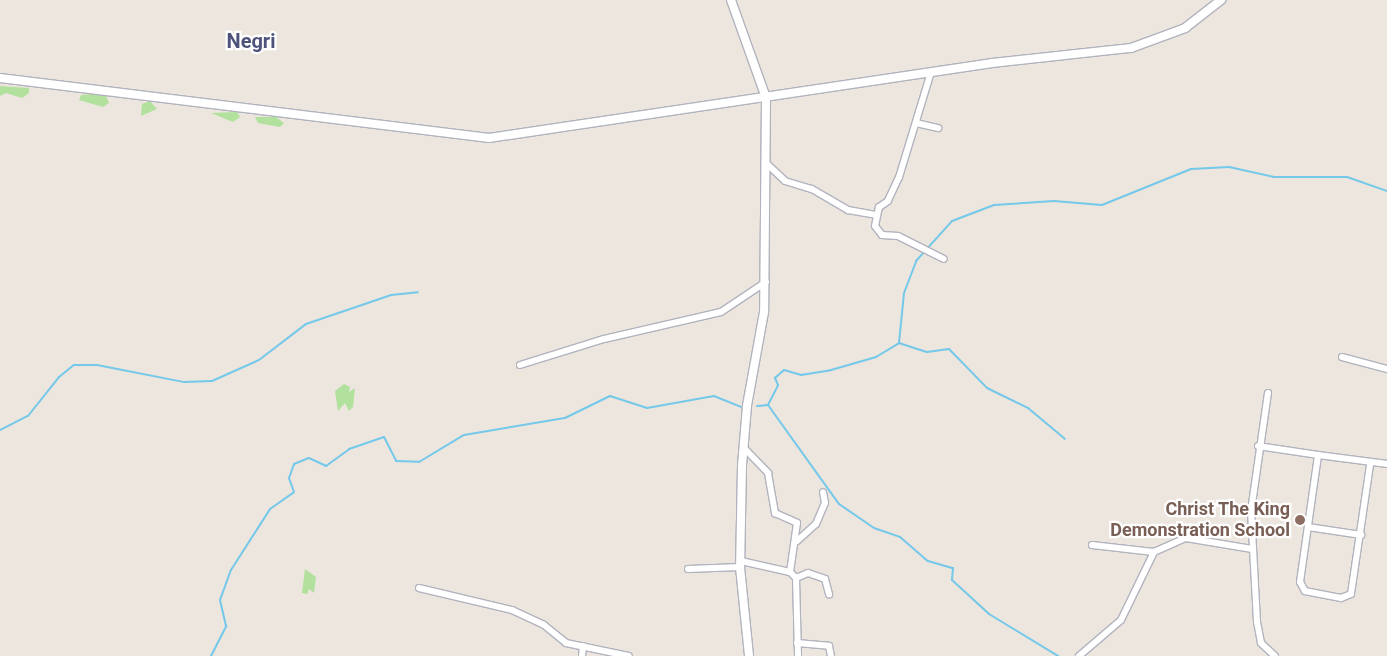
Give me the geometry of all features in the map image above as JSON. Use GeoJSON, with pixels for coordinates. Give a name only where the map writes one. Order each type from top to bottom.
{"type":"FeatureCollection","features":[{"type":"Feature","properties":{"kind":"street"},"geometry":{"type":"LineString","coordinates":[[731,0],[766,98],[766,282],[744,448],[741,564],[749,656]]}},
{"type":"Feature","properties":{"kind":"street"},"geometry":{"type":"LineString","coordinates":[[0,78],[489,138],[931,72],[1131,48],[1185,28],[1221,0]]}},
{"type":"Feature","properties":{"kind":"street"},"geometry":{"type":"LineString","coordinates":[[875,226],[876,215],[891,197],[931,72]]}},
{"type":"Feature","properties":{"kind":"street"},"geometry":{"type":"LineString","coordinates":[[916,123],[938,128]]}},
{"type":"Feature","properties":{"kind":"street"},"geometry":{"type":"LineString","coordinates":[[766,163],[785,180],[868,216],[876,215]]}},
{"type":"Feature","properties":{"kind":"street"},"geometry":{"type":"LineString","coordinates":[[868,216],[882,235],[898,236],[944,259]]}},
{"type":"Feature","properties":{"kind":"street"},"geometry":{"type":"LineString","coordinates":[[520,365],[604,339],[721,312],[766,282]]}},
{"type":"Feature","properties":{"kind":"street"},"geometry":{"type":"LineString","coordinates":[[1342,357],[1387,368]]}},
{"type":"Feature","properties":{"kind":"street"},"geometry":{"type":"LineString","coordinates":[[1268,393],[1251,498],[1252,549],[1259,634],[1264,647],[1275,656]]}},
{"type":"Feature","properties":{"kind":"street"},"geometry":{"type":"LineString","coordinates":[[1258,446],[1370,464],[1387,464]]}},
{"type":"Feature","properties":{"kind":"street"},"geometry":{"type":"LineString","coordinates":[[744,448],[768,473],[775,513],[797,523],[797,541],[790,572]]}},
{"type":"Feature","properties":{"kind":"street"},"geometry":{"type":"LineString","coordinates":[[1318,455],[1300,586],[1320,595],[1346,598],[1351,594],[1370,464]]}},
{"type":"Feature","properties":{"kind":"street"},"geometry":{"type":"LineString","coordinates":[[797,541],[816,524],[825,503],[823,492]]}},
{"type":"Feature","properties":{"kind":"street"},"geometry":{"type":"LineString","coordinates":[[1308,527],[1361,535]]}},
{"type":"Feature","properties":{"kind":"street"},"geometry":{"type":"LineString","coordinates":[[1092,545],[1154,552],[1186,538],[1252,549]]}},
{"type":"Feature","properties":{"kind":"street"},"geometry":{"type":"LineString","coordinates":[[1079,656],[1121,620],[1154,552]]}},
{"type":"Feature","properties":{"kind":"street"},"geometry":{"type":"LineString","coordinates":[[688,569],[741,564],[790,572],[796,578],[798,656]]}},
{"type":"Feature","properties":{"kind":"street"},"geometry":{"type":"LineString","coordinates":[[796,578],[808,574],[825,579],[829,594]]}},
{"type":"Feature","properties":{"kind":"street"},"geometry":{"type":"LineString","coordinates":[[418,588],[512,610],[544,625],[558,639],[629,656]]}},
{"type":"Feature","properties":{"kind":"street"},"geometry":{"type":"LineString","coordinates":[[797,643],[829,646],[832,656]]}},
{"type":"Feature","properties":{"kind":"street"},"geometry":{"type":"LineString","coordinates":[[582,656],[583,646]]}},
{"type":"Feature","properties":{"kind":"green space"},"geometry":{"type":"Polygon","coordinates":[[[0,86],[29,88],[29,93],[22,98],[6,93],[0,96],[0,86]]]}},
{"type":"Feature","properties":{"kind":"green space"},"geometry":{"type":"Polygon","coordinates":[[[94,94],[106,96],[109,103],[103,107],[79,100],[81,95],[94,94]]]}},
{"type":"Feature","properties":{"kind":"green space"},"geometry":{"type":"Polygon","coordinates":[[[150,101],[157,109],[141,116],[142,104],[150,101]]]}},
{"type":"Feature","properties":{"kind":"green space"},"geometry":{"type":"Polygon","coordinates":[[[237,112],[240,117],[233,122],[211,113],[237,112]]]}},
{"type":"Feature","properties":{"kind":"green space"},"geometry":{"type":"Polygon","coordinates":[[[255,117],[276,117],[284,123],[280,127],[258,123],[255,117]]]}},
{"type":"Feature","properties":{"kind":"green space"},"geometry":{"type":"Polygon","coordinates":[[[344,384],[350,387],[349,392],[355,388],[353,407],[349,411],[345,403],[338,411],[335,391],[344,384]]]}},
{"type":"Feature","properties":{"kind":"green space"},"geometry":{"type":"Polygon","coordinates":[[[305,569],[316,577],[314,593],[309,589],[307,594],[302,593],[305,569]]]}},
{"type":"Feature","properties":{"kind":"waterway"},"geometry":{"type":"LineString","coordinates":[[757,406],[768,405],[778,385],[775,378],[784,370],[801,375],[831,370],[876,357],[899,343],[904,293],[916,261],[952,221],[994,205],[1054,201],[1102,205],[1191,169],[1229,167],[1274,177],[1347,177],[1387,191]]}},
{"type":"Feature","properties":{"kind":"waterway"},"geometry":{"type":"LineString","coordinates":[[0,430],[28,416],[59,377],[74,365],[97,365],[184,382],[212,381],[259,360],[306,324],[391,295],[418,292]]}},
{"type":"Feature","properties":{"kind":"waterway"},"geometry":{"type":"LineString","coordinates":[[899,343],[927,352],[949,349],[987,388],[1028,408],[1065,439]]}},
{"type":"Feature","properties":{"kind":"waterway"},"geometry":{"type":"LineString","coordinates":[[211,656],[226,626],[220,600],[231,570],[270,509],[294,492],[289,478],[294,464],[309,458],[326,466],[349,449],[384,437],[396,461],[419,462],[464,435],[565,418],[610,396],[647,408],[714,396],[741,407]]}},
{"type":"Feature","properties":{"kind":"waterway"},"geometry":{"type":"LineString","coordinates":[[768,405],[839,504],[874,528],[900,537],[928,561],[953,568],[952,580],[989,614],[1058,656]]}},
{"type":"Feature","properties":{"kind":"place","name":"Christ The King Demonstration School"},"geometry":{"type":"Point","coordinates":[1300,520]}},
{"type":"Feature","properties":{"kind":"district","name":"Negri"},"geometry":{"type":"Point","coordinates":[251,41]}}]}
